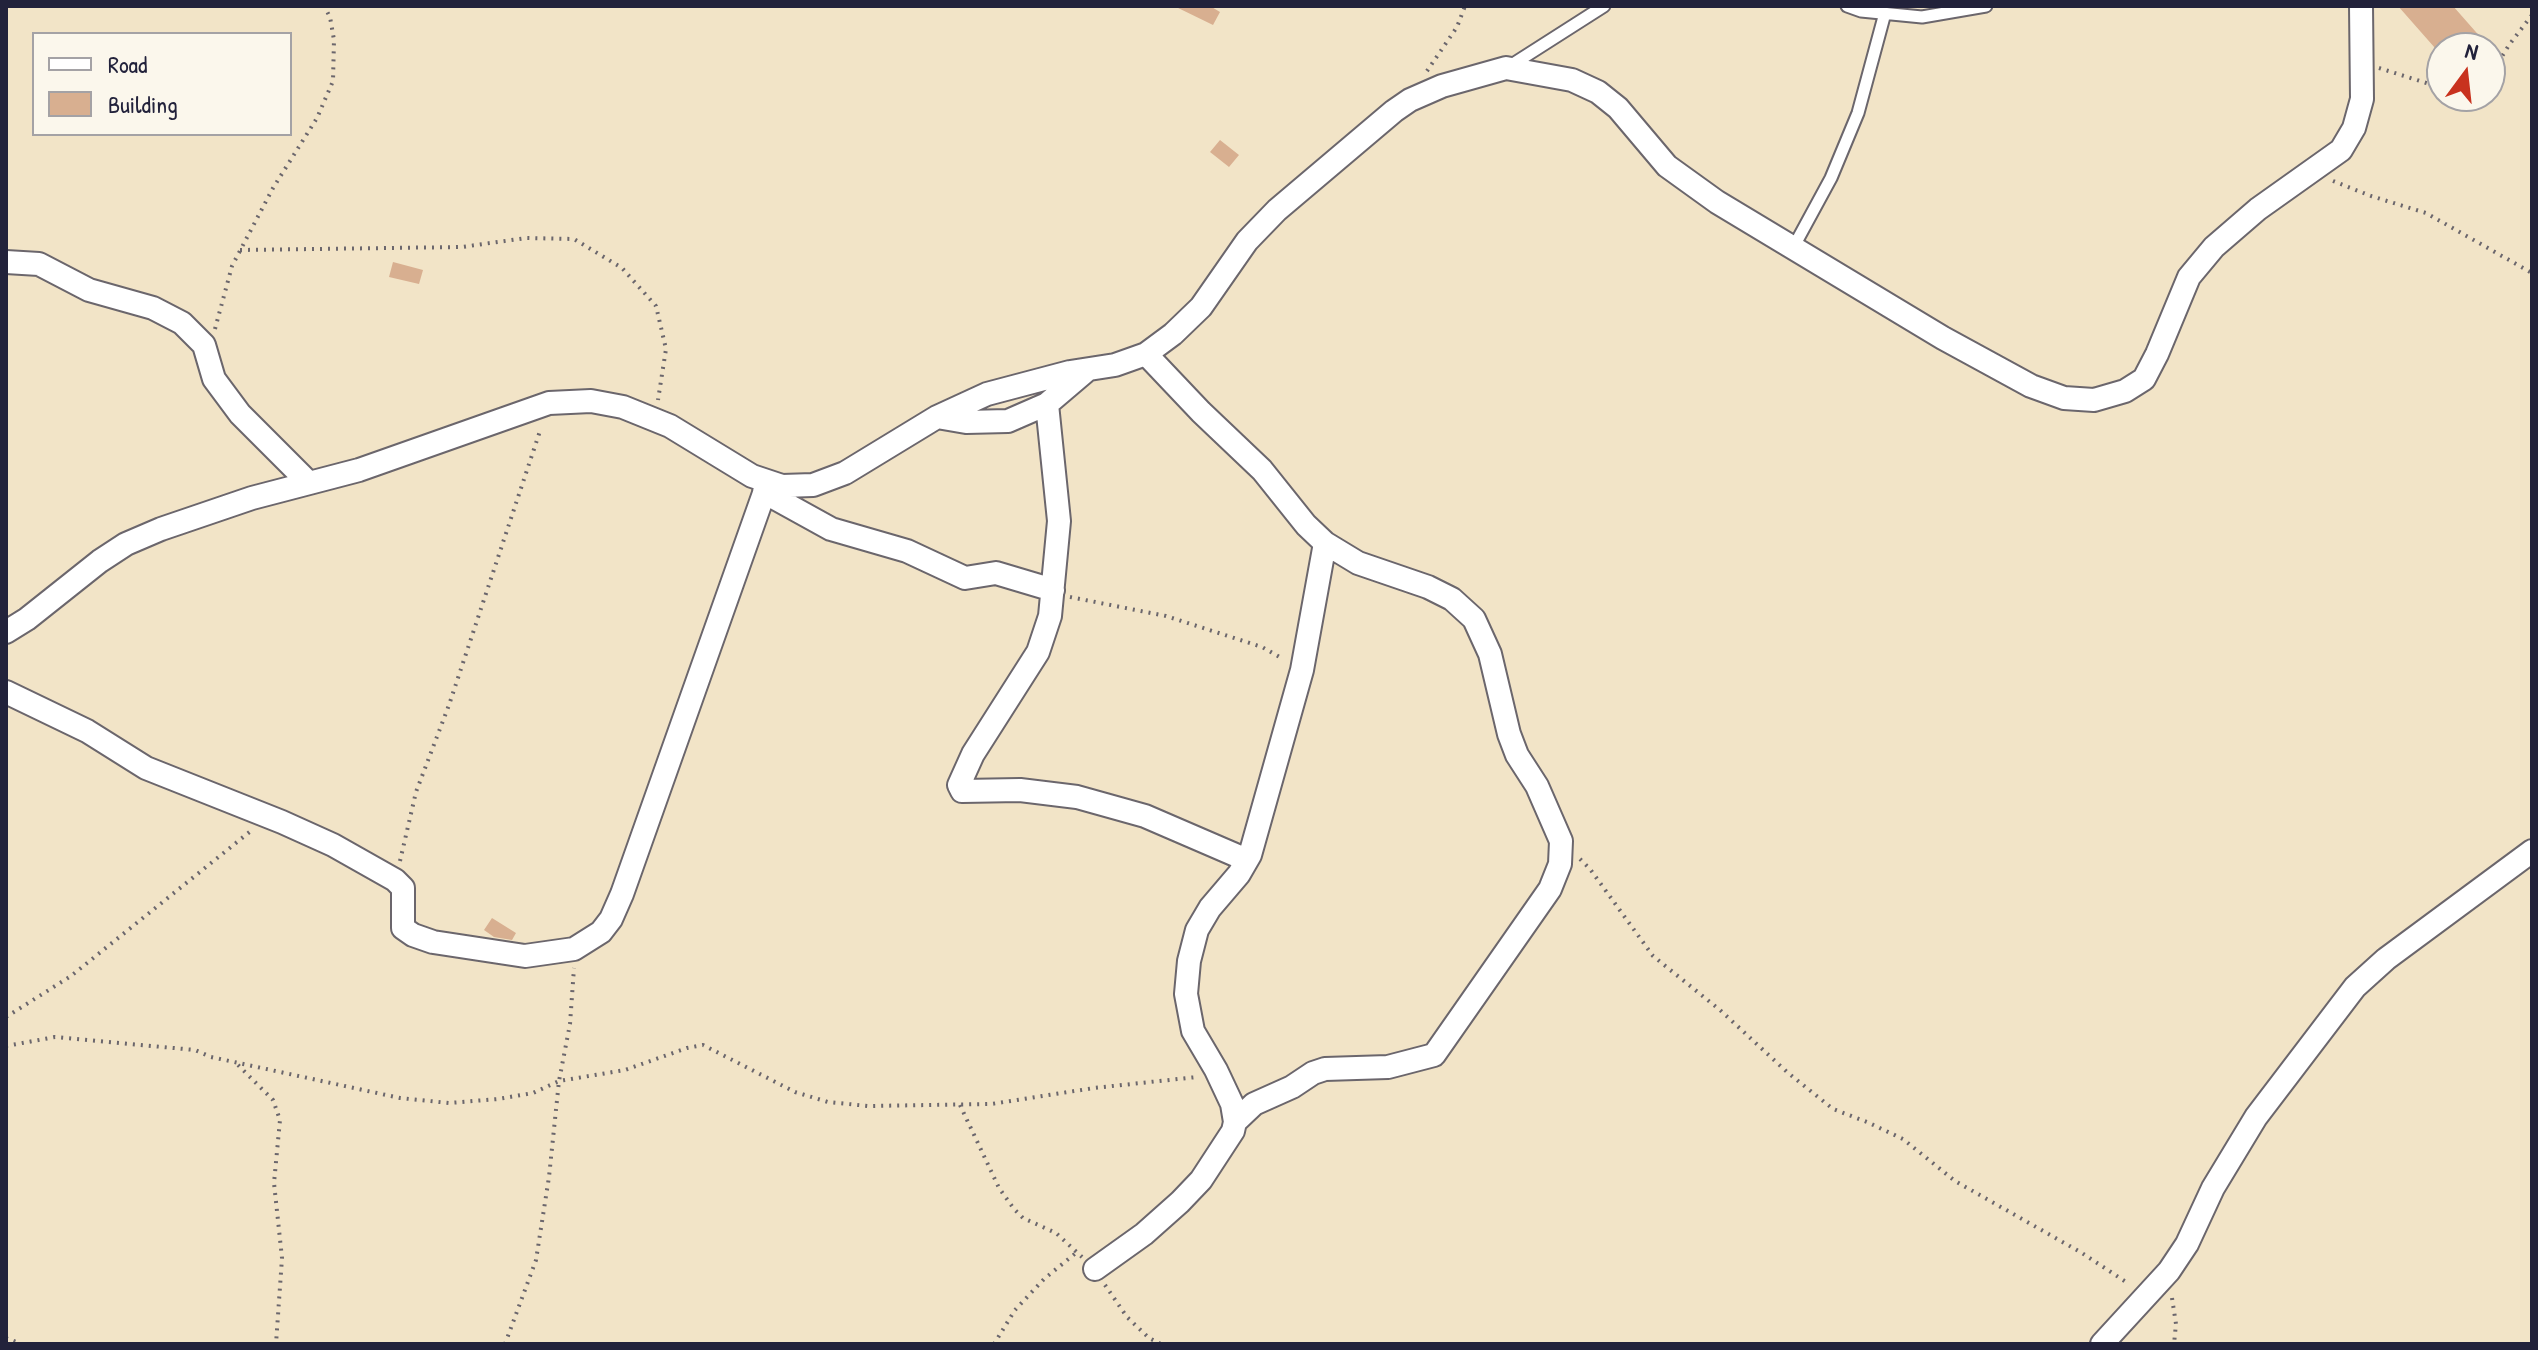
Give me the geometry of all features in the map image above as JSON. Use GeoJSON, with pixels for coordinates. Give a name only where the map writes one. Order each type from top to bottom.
{"type":"FeatureCollection","features":[{"type":"Feature","properties":{"kind":"street"},"geometry":{"type":"LineString","coordinates":[[766,487],[813,485],[845,473],[937,417],[987,394],[1115,365],[1146,354],[1201,307],[1247,241],[1277,210],[1410,100],[1473,76],[1506,68],[1572,80],[1598,92],[1618,108],[1667,166],[1717,202],[1943,338],[2031,386],[2064,398],[2094,400],[2125,391],[2144,379],[2189,277],[2214,247],[2258,209],[2341,150],[2354,128],[2362,99],[2361,6]]}},
{"type":"Feature","properties":{"kind":"street"},"geometry":{"type":"LineString","coordinates":[[6,262],[39,264],[89,290],[153,308],[182,323],[204,345],[214,379],[232,403],[308,482]]}},
{"type":"Feature","properties":{"kind":"street"},"geometry":{"type":"LineString","coordinates":[[1146,354],[1262,470],[1325,543],[1358,563],[1428,587],[1452,599],[1474,619],[1490,654],[1513,745],[1537,786],[1561,841],[1560,864],[1550,889],[1434,1055],[1388,1067],[1325,1069],[1313,1073],[1292,1087],[1254,1104],[1235,1122]]}},
{"type":"Feature","properties":{"kind":"street"},"geometry":{"type":"LineString","coordinates":[[937,417],[966,422],[1008,421],[1047,404],[1087,370]]}},
{"type":"Feature","properties":{"kind":"street"},"geometry":{"type":"LineString","coordinates":[[6,632],[126,544],[161,529],[252,498],[359,470],[549,403],[591,401],[623,407],[655,420],[717,453],[831,529],[907,551],[965,578],[996,573],[1053,590]]}},
{"type":"Feature","properties":{"kind":"street"},"geometry":{"type":"LineString","coordinates":[[1047,404],[1059,521],[1050,616],[1038,652],[973,754],[959,785],[962,791],[1020,790],[1077,797],[1145,816],[1247,860]]}},
{"type":"Feature","properties":{"kind":"street"},"geometry":{"type":"LineString","coordinates":[[6,692],[87,731],[146,768],[333,845],[395,880],[403,888],[403,928],[413,935],[433,942],[525,956],[574,949],[601,932],[611,919],[622,894],[766,487]]}},
{"type":"Feature","properties":{"kind":"street"},"geometry":{"type":"LineString","coordinates":[[1095,1269],[1144,1234],[1201,1180],[1233,1131],[1232,1104],[1193,1031],[1186,994],[1189,961],[1197,930],[1247,860],[1265,807],[1302,670],[1325,543]]}},
{"type":"Feature","properties":{"kind":"street"},"geometry":{"type":"LineString","coordinates":[[2102,1344],[2169,1271],[2187,1244],[2213,1188],[2256,1117],[2355,987],[2386,959],[2532,851]]}},
{"type":"Feature","properties":{"kind":"lane"},"geometry":{"type":"LineString","coordinates":[[1506,68],[1604,6]]}},
{"type":"Feature","properties":{"kind":"lane"},"geometry":{"type":"LineString","coordinates":[[1847,6],[1861,11],[1922,17],[1986,6]]}},
{"type":"Feature","properties":{"kind":"lane"},"geometry":{"type":"LineString","coordinates":[[1793,248],[1831,178],[1858,113],[1885,13]]}},
{"type":"Feature","properties":{"kind":"path"},"geometry":{"type":"LineString","coordinates":[[204,345],[218,324],[232,266],[273,188],[317,118],[333,81],[334,40],[330,17],[324,6]]}},
{"type":"Feature","properties":{"kind":"path"},"geometry":{"type":"LineString","coordinates":[[1410,100],[1457,27],[1465,6]]}},
{"type":"Feature","properties":{"kind":"path"},"geometry":{"type":"LineString","coordinates":[[2506,50],[2532,15]]}},
{"type":"Feature","properties":{"kind":"path"},"geometry":{"type":"LineString","coordinates":[[2364,64],[2426,83]]}},
{"type":"Feature","properties":{"kind":"path"},"geometry":{"type":"LineString","coordinates":[[2313,171],[2360,192],[2426,213],[2532,273]]}},
{"type":"Feature","properties":{"kind":"path"},"geometry":{"type":"LineString","coordinates":[[240,250],[462,247],[526,238],[574,239],[622,268],[656,306],[666,349],[655,420]]}},
{"type":"Feature","properties":{"kind":"path"},"geometry":{"type":"LineString","coordinates":[[395,880],[416,792],[449,705],[549,403]]}},
{"type":"Feature","properties":{"kind":"path"},"geometry":{"type":"LineString","coordinates":[[1053,590],[1072,598],[1166,616],[1211,630],[1262,647],[1302,670]]}},
{"type":"Feature","properties":{"kind":"path"},"geometry":{"type":"LineString","coordinates":[[6,1017],[71,976],[268,817]]}},
{"type":"Feature","properties":{"kind":"path"},"geometry":{"type":"LineString","coordinates":[[1561,841],[1590,869],[1653,956],[1833,1109],[1903,1139],[1955,1181],[2082,1253],[2148,1297]]}},
{"type":"Feature","properties":{"kind":"path"},"geometry":{"type":"LineString","coordinates":[[505,1344],[536,1260],[559,1081],[570,1024],[574,949]]}},
{"type":"Feature","properties":{"kind":"path"},"geometry":{"type":"LineString","coordinates":[[6,1046],[55,1037],[195,1050],[236,1063],[400,1098],[449,1103],[533,1093],[559,1081],[625,1070],[703,1045],[795,1092],[828,1102],[868,1106],[991,1104],[1094,1088],[1219,1075]]}},
{"type":"Feature","properties":{"kind":"path"},"geometry":{"type":"LineString","coordinates":[[236,1063],[273,1100],[280,1120],[274,1183],[282,1258],[276,1344]]}},
{"type":"Feature","properties":{"kind":"path"},"geometry":{"type":"LineString","coordinates":[[960,1105],[999,1188],[1014,1209],[1023,1218],[1056,1233],[1077,1252],[1095,1269],[1127,1317],[1149,1338],[1161,1344]]}},
{"type":"Feature","properties":{"kind":"path"},"geometry":{"type":"LineString","coordinates":[[994,1344],[1015,1310],[1044,1279],[1077,1252]]}},
{"type":"Feature","properties":{"kind":"path"},"geometry":{"type":"LineString","coordinates":[[2169,1271],[2176,1324],[2174,1344]]}},
{"type":"Feature","properties":{"kind":"path"},"geometry":{"type":"LineString","coordinates":[[6,1338],[21,1344]]}},
{"type":"Feature","properties":{"kind":"building"},"geometry":{"type":"Polygon","coordinates":[[[1174,6],[1210,6],[1220,12],[1213,25],[1174,6]]]}},
{"type":"Feature","properties":{"kind":"building"},"geometry":{"type":"Polygon","coordinates":[[[2398,6],[2453,6],[2476,32],[2426,32],[2426,38],[2398,6]]]}},
{"type":"Feature","properties":{"kind":"building"},"geometry":{"type":"Polygon","coordinates":[[[1220,140],[1239,155],[1229,167],[1210,152],[1220,140]]]}},
{"type":"Feature","properties":{"kind":"building"},"geometry":{"type":"Polygon","coordinates":[[[393,262],[423,270],[419,284],[389,277],[393,262]]]}},
{"type":"Feature","properties":{"kind":"building"},"geometry":{"type":"Polygon","coordinates":[[[492,918],[516,933],[512,940],[494,937],[484,930],[492,918]]]}}]}
